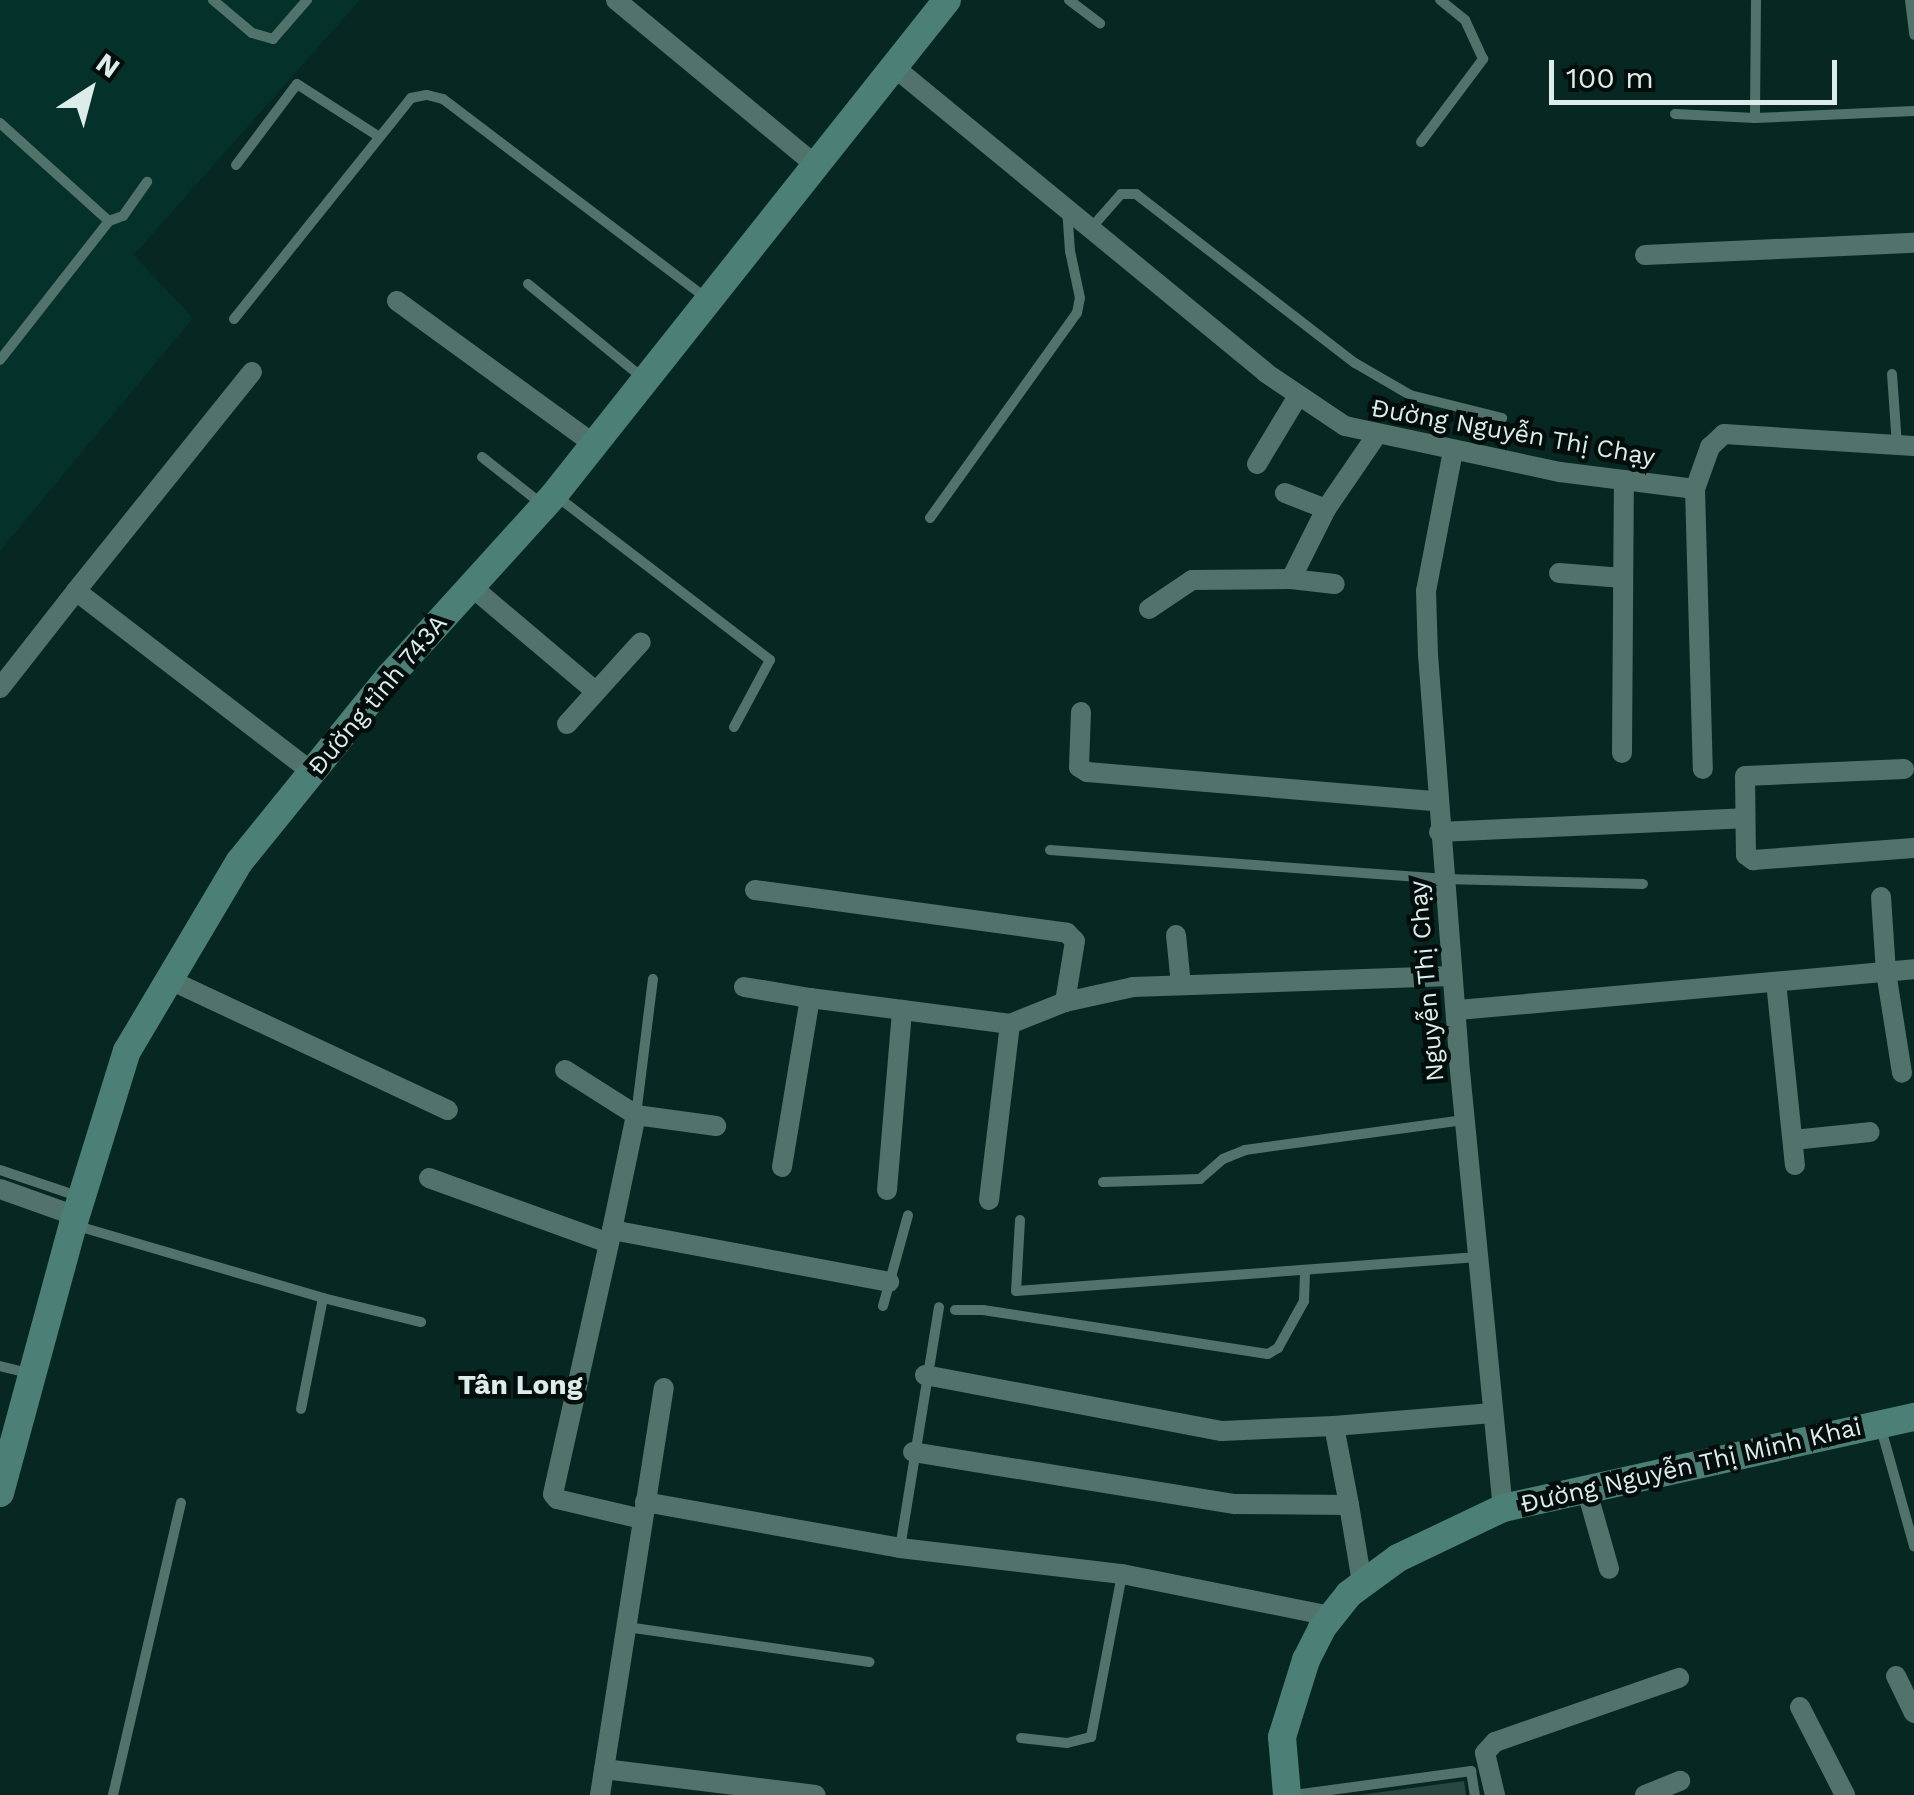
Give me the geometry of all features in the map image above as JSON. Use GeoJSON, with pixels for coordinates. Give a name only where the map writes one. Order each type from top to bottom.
{"type":"FeatureCollection","features":[{"type":"Feature","properties":{"kind":"main road","name":"Đường tỉnh 743A"},"geometry":{"type":"LineString","coordinates":[[0,1493],[126,1051],[240,861],[312,772],[549,500],[947,0]]}},
{"type":"Feature","properties":{"kind":"main road","name":"Đường Nguyễn Thị Minh Khai"},"geometry":{"type":"LineString","coordinates":[[1290,1795],[1282,1737],[1306,1660],[1330,1616],[1362,1583],[1398,1558],[1503,1508],[1914,1417]]}},
{"type":"Feature","properties":{"kind":"street"},"geometry":{"type":"LineString","coordinates":[[616,0],[817,166]]}},
{"type":"Feature","properties":{"kind":"street","name":"Đường Nguyễn Thị Chạy"},"geometry":{"type":"LineString","coordinates":[[894,66],[1332,420],[1376,436],[1452,451],[1695,490]]}},
{"type":"Feature","properties":{"kind":"street"},"geometry":{"type":"LineString","coordinates":[[1645,254],[1914,243]]}},
{"type":"Feature","properties":{"kind":"street"},"geometry":{"type":"LineString","coordinates":[[397,301],[594,444]]}},
{"type":"Feature","properties":{"kind":"street"},"geometry":{"type":"LineString","coordinates":[[0,688],[252,372]]}},
{"type":"Feature","properties":{"kind":"street"},"geometry":{"type":"LineString","coordinates":[[1257,464],[1298,396]]}},
{"type":"Feature","properties":{"kind":"street"},"geometry":{"type":"LineString","coordinates":[[1703,769],[1699,512],[1695,490],[1710,447],[1724,434],[1906,446]]}},
{"type":"Feature","properties":{"kind":"street"},"geometry":{"type":"LineString","coordinates":[[1292,579],[1326,509],[1376,436]]}},
{"type":"Feature","properties":{"kind":"street","name":"Nguyễn Thị Chạy"},"geometry":{"type":"LineString","coordinates":[[1452,451],[1426,591],[1436,801],[1503,1508]]}},
{"type":"Feature","properties":{"kind":"street"},"geometry":{"type":"LineString","coordinates":[[1622,753],[1624,480]]}},
{"type":"Feature","properties":{"kind":"street"},"geometry":{"type":"LineString","coordinates":[[1285,493],[1326,509]]}},
{"type":"Feature","properties":{"kind":"street"},"geometry":{"type":"LineString","coordinates":[[1559,572],[1623,578]]}},
{"type":"Feature","properties":{"kind":"street"},"geometry":{"type":"LineString","coordinates":[[1149,609],[1192,580],[1292,579],[1334,584]]}},
{"type":"Feature","properties":{"kind":"street"},"geometry":{"type":"LineString","coordinates":[[472,587],[595,691]]}},
{"type":"Feature","properties":{"kind":"street"},"geometry":{"type":"LineString","coordinates":[[76,591],[312,772]]}},
{"type":"Feature","properties":{"kind":"street"},"geometry":{"type":"LineString","coordinates":[[567,724],[641,642]]}},
{"type":"Feature","properties":{"kind":"street"},"geometry":{"type":"LineString","coordinates":[[1081,712],[1079,767],[1087,772],[1436,801]]}},
{"type":"Feature","properties":{"kind":"street"},"geometry":{"type":"LineString","coordinates":[[1904,769],[1750,774],[1742,781],[1746,855],[1753,860],[1914,848]]}},
{"type":"Feature","properties":{"kind":"street"},"geometry":{"type":"LineString","coordinates":[[1439,832],[1744,818]]}},
{"type":"Feature","properties":{"kind":"street"},"geometry":{"type":"LineString","coordinates":[[755,890],[1067,934],[1074,941],[1065,1002]]}},
{"type":"Feature","properties":{"kind":"street"},"geometry":{"type":"LineString","coordinates":[[1881,897],[1886,972],[1902,1072]]}},
{"type":"Feature","properties":{"kind":"street"},"geometry":{"type":"LineString","coordinates":[[1176,935],[1182,985]]}},
{"type":"Feature","properties":{"kind":"street"},"geometry":{"type":"LineString","coordinates":[[1458,1010],[1914,969]]}},
{"type":"Feature","properties":{"kind":"street"},"geometry":{"type":"LineString","coordinates":[[744,987],[1010,1024],[1065,1002],[1133,987],[1451,976]]}},
{"type":"Feature","properties":{"kind":"street"},"geometry":{"type":"LineString","coordinates":[[168,979],[448,1110]]}},
{"type":"Feature","properties":{"kind":"street"},"geometry":{"type":"LineString","coordinates":[[1776,982],[1795,1166]]}},
{"type":"Feature","properties":{"kind":"street"},"geometry":{"type":"LineString","coordinates":[[782,1167],[810,998]]}},
{"type":"Feature","properties":{"kind":"street"},"geometry":{"type":"LineString","coordinates":[[887,1190],[902,1010]]}},
{"type":"Feature","properties":{"kind":"street"},"geometry":{"type":"LineString","coordinates":[[990,1200],[1010,1024]]}},
{"type":"Feature","properties":{"kind":"street"},"geometry":{"type":"LineString","coordinates":[[566,1070],[636,1114],[716,1126]]}},
{"type":"Feature","properties":{"kind":"street"},"geometry":{"type":"LineString","coordinates":[[636,1114],[553,1494],[557,1499],[900,1548],[1122,1574],[1330,1616]]}},
{"type":"Feature","properties":{"kind":"street"},"geometry":{"type":"LineString","coordinates":[[1793,1140],[1870,1132]]}},
{"type":"Feature","properties":{"kind":"street"},"geometry":{"type":"LineString","coordinates":[[429,1178],[611,1236],[889,1282]]}},
{"type":"Feature","properties":{"kind":"street"},"geometry":{"type":"LineString","coordinates":[[0,1189],[77,1213]]}},
{"type":"Feature","properties":{"kind":"street"},"geometry":{"type":"LineString","coordinates":[[926,1376],[1222,1432],[1492,1414]]}},
{"type":"Feature","properties":{"kind":"street"},"geometry":{"type":"LineString","coordinates":[[600,1795],[664,1388]]}},
{"type":"Feature","properties":{"kind":"street"},"geometry":{"type":"LineString","coordinates":[[1334,1426],[1362,1583]]}},
{"type":"Feature","properties":{"kind":"street"},"geometry":{"type":"LineString","coordinates":[[912,1452],[1234,1504],[1349,1506]]}},
{"type":"Feature","properties":{"kind":"street"},"geometry":{"type":"LineString","coordinates":[[1586,1488],[1609,1569]]}},
{"type":"Feature","properties":{"kind":"street"},"geometry":{"type":"LineString","coordinates":[[1896,1676],[1914,1713]]}},
{"type":"Feature","properties":{"kind":"street"},"geometry":{"type":"LineString","coordinates":[[1495,1795],[1485,1752],[1495,1742],[1679,1678]]}},
{"type":"Feature","properties":{"kind":"street"},"geometry":{"type":"LineString","coordinates":[[1800,1707],[1845,1795]]}},
{"type":"Feature","properties":{"kind":"street"},"geometry":{"type":"LineString","coordinates":[[604,1769],[815,1795]]}},
{"type":"Feature","properties":{"kind":"street"},"geometry":{"type":"LineString","coordinates":[[1645,1795],[1680,1782]]}},
{"type":"Feature","properties":{"kind":"lane"},"geometry":{"type":"LineString","coordinates":[[213,0],[252,33],[273,40],[307,0]]}},
{"type":"Feature","properties":{"kind":"lane"},"geometry":{"type":"LineString","coordinates":[[1070,0],[1100,24]]}},
{"type":"Feature","properties":{"kind":"lane"},"geometry":{"type":"LineString","coordinates":[[1421,142],[1483,59],[1466,20],[1440,0]]}},
{"type":"Feature","properties":{"kind":"lane"},"geometry":{"type":"LineString","coordinates":[[1755,118],[1756,0]]}},
{"type":"Feature","properties":{"kind":"lane"},"geometry":{"type":"LineString","coordinates":[[1910,0],[1914,35]]}},
{"type":"Feature","properties":{"kind":"lane"},"geometry":{"type":"LineString","coordinates":[[236,165],[297,84],[378,136]]}},
{"type":"Feature","properties":{"kind":"lane"},"geometry":{"type":"LineString","coordinates":[[234,318],[378,136],[411,98],[426,94],[443,99],[710,301]]}},
{"type":"Feature","properties":{"kind":"lane"},"geometry":{"type":"LineString","coordinates":[[1675,114],[1755,118],[1914,110]]}},
{"type":"Feature","properties":{"kind":"lane"},"geometry":{"type":"LineString","coordinates":[[0,123],[109,221]]}},
{"type":"Feature","properties":{"kind":"lane"},"geometry":{"type":"LineString","coordinates":[[0,360],[109,221],[123,216],[147,182]]}},
{"type":"Feature","properties":{"kind":"lane"},"geometry":{"type":"LineString","coordinates":[[1092,227],[1121,194],[1136,194],[1356,362],[1410,395],[1502,418]]}},
{"type":"Feature","properties":{"kind":"lane"},"geometry":{"type":"LineString","coordinates":[[930,518],[1077,313],[1080,298],[1070,251],[1067,206]]}},
{"type":"Feature","properties":{"kind":"lane"},"geometry":{"type":"LineString","coordinates":[[528,284],[646,380]]}},
{"type":"Feature","properties":{"kind":"lane"},"geometry":{"type":"LineString","coordinates":[[1892,374],[1906,446]]}},
{"type":"Feature","properties":{"kind":"lane"},"geometry":{"type":"LineString","coordinates":[[482,457],[549,500],[770,660],[734,727]]}},
{"type":"Feature","properties":{"kind":"lane"},"geometry":{"type":"LineString","coordinates":[[1050,850],[1443,879],[1643,884]]}},
{"type":"Feature","properties":{"kind":"lane"},"geometry":{"type":"LineString","coordinates":[[636,1114],[653,979]]}},
{"type":"Feature","properties":{"kind":"lane"},"geometry":{"type":"LineString","coordinates":[[1103,1182],[1200,1178],[1223,1159],[1245,1150],[1464,1120]]}},
{"type":"Feature","properties":{"kind":"lane"},"geometry":{"type":"LineString","coordinates":[[0,1170],[77,1213],[323,1298],[421,1322]]}},
{"type":"Feature","properties":{"kind":"lane"},"geometry":{"type":"LineString","coordinates":[[883,1306],[908,1215]]}},
{"type":"Feature","properties":{"kind":"lane"},"geometry":{"type":"LineString","coordinates":[[1012,1315],[1020,1220]]}},
{"type":"Feature","properties":{"kind":"lane"},"geometry":{"type":"LineString","coordinates":[[1016,1291],[1478,1256]]}},
{"type":"Feature","properties":{"kind":"lane"},"geometry":{"type":"LineString","coordinates":[[955,1310],[1268,1354],[1278,1348],[1304,1302],[1306,1270]]}},
{"type":"Feature","properties":{"kind":"lane"},"geometry":{"type":"LineString","coordinates":[[301,1409],[323,1298]]}},
{"type":"Feature","properties":{"kind":"lane"},"geometry":{"type":"LineString","coordinates":[[900,1548],[912,1452],[939,1307]]}},
{"type":"Feature","properties":{"kind":"lane"},"geometry":{"type":"LineString","coordinates":[[0,1366],[32,1375]]}},
{"type":"Feature","properties":{"kind":"lane"},"geometry":{"type":"LineString","coordinates":[[1879,1424],[1914,1546]]}},
{"type":"Feature","properties":{"kind":"lane"},"geometry":{"type":"LineString","coordinates":[[113,1795],[181,1503]]}},
{"type":"Feature","properties":{"kind":"lane"},"geometry":{"type":"LineString","coordinates":[[1020,1738],[1067,1743],[1091,1737],[1122,1574]]}},
{"type":"Feature","properties":{"kind":"lane"},"geometry":{"type":"LineString","coordinates":[[626,1626],[868,1662]]}},
{"type":"Feature","properties":{"kind":"lane"},"geometry":{"type":"LineString","coordinates":[[1290,1795],[1471,1771],[1475,1795]]}},
{"type":"Feature","properties":{"kind":"shaded area"},"geometry":{"type":"Polygon","coordinates":[[[0,0],[360,0],[134,255],[193,318],[0,551],[0,0]]]}},
{"type":"Feature","properties":{"kind":"building"},"geometry":{"type":"Polygon","coordinates":[[[1464,1781],[1466,1795],[1359,1795],[1464,1781]]]}},
{"type":"Feature","properties":{"kind":"district","name":"Tân Long"},"geometry":{"type":"Point","coordinates":[520,1385]}}]}
